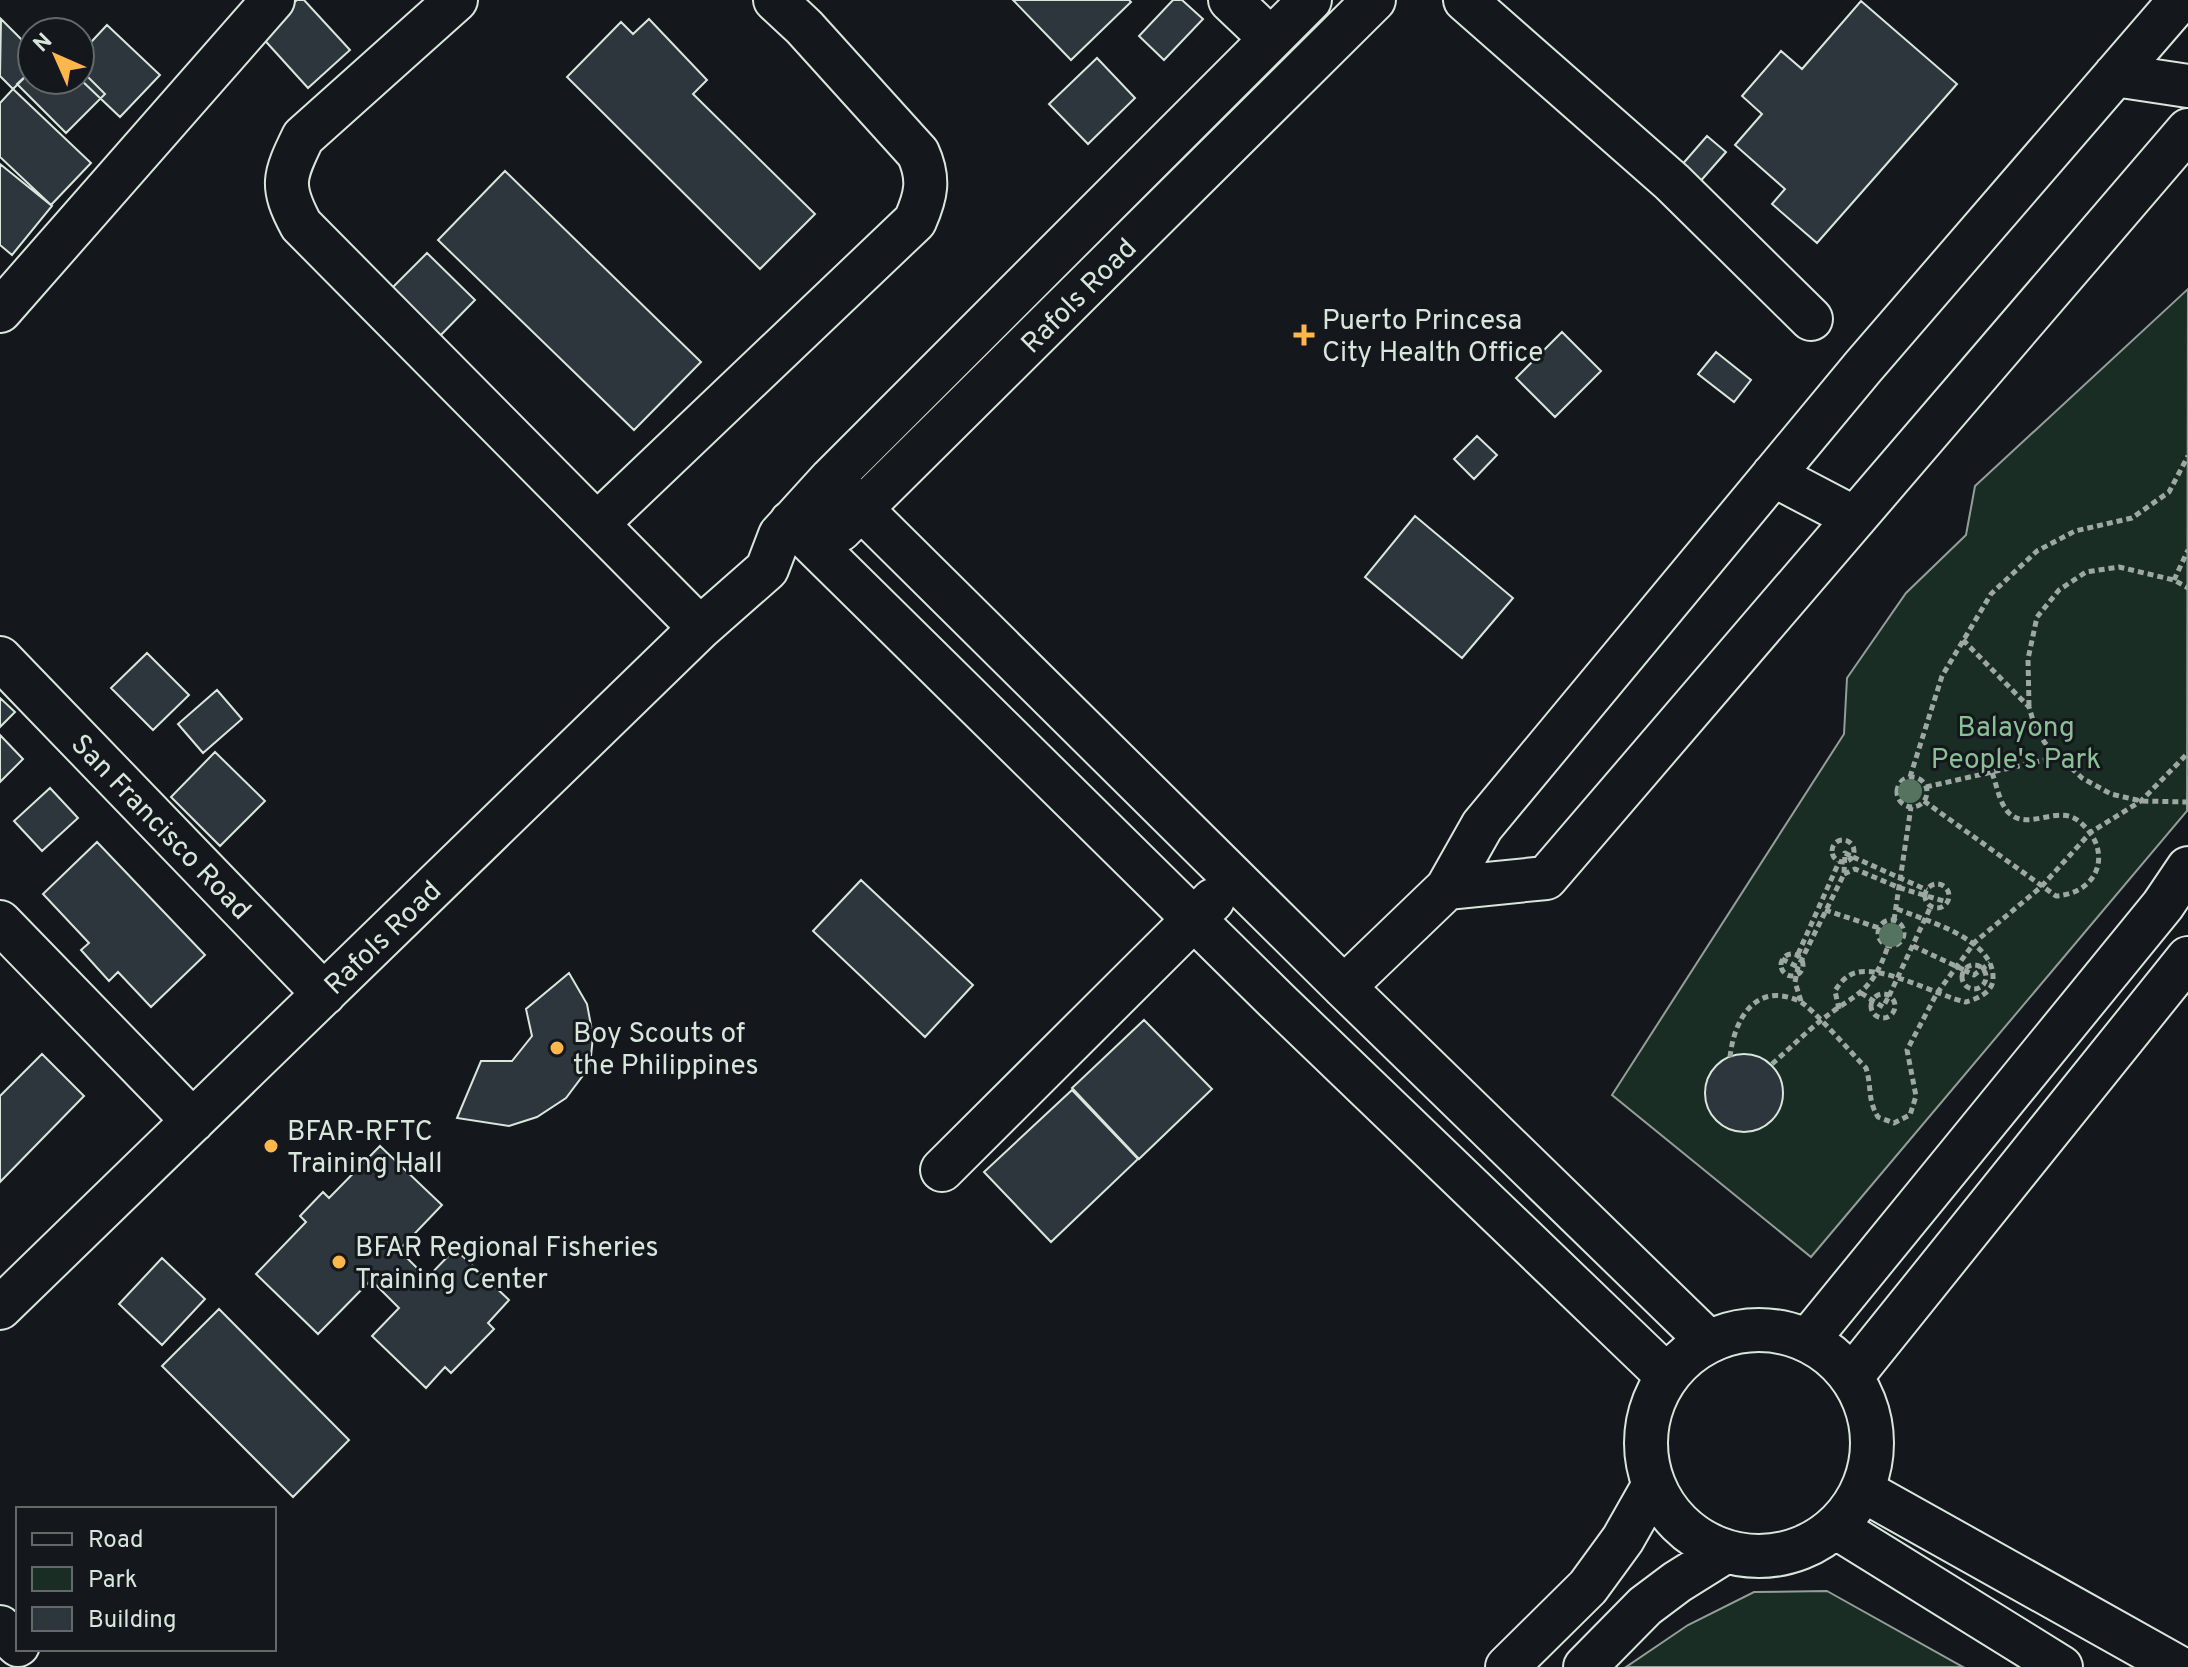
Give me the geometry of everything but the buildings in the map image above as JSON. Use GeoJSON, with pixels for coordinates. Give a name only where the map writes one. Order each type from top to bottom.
{"type":"FeatureCollection","features":[{"type":"Feature","properties":{"kind":"street"},"geometry":{"type":"LineString","coordinates":[[0,311],[273,0]]}},
{"type":"Feature","properties":{"kind":"street"},"geometry":{"type":"LineString","coordinates":[[456,0],[303,137],[290,164],[286,197],[301,225],[700,628]]}},
{"type":"Feature","properties":{"kind":"street"},"geometry":{"type":"LineString","coordinates":[[598,523],[915,221],[924,200],[926,170],[918,153],[804,27],[775,0]]}},
{"type":"Feature","properties":{"kind":"street"},"geometry":{"type":"LineString","coordinates":[[1230,0],[1271,39]]}},
{"type":"Feature","properties":{"kind":"street","name":"Rafols Road"},"geometry":{"type":"LineString","coordinates":[[0,1308],[700,628],[767,569],[786,566],[805,536],[831,479],[1310,0]]}},
{"type":"Feature","properties":{"kind":"street","name":"Rafols Road"},"geometry":{"type":"LineString","coordinates":[[805,536],[861,511],[1374,0]]}},
{"type":"Feature","properties":{"kind":"street"},"geometry":{"type":"LineString","coordinates":[[1465,0],[1672,182],[1811,319]]}},
{"type":"Feature","properties":{"kind":"street"},"geometry":{"type":"LineString","coordinates":[[1344,987],[1447,888],[1482,826],[1863,367],[2180,0]]}},
{"type":"Feature","properties":{"kind":"street"},"geometry":{"type":"LineString","coordinates":[[2115,75],[2188,86]]}},
{"type":"Feature","properties":{"kind":"street"},"geometry":{"type":"LineString","coordinates":[[1447,888],[1546,878],[2188,130]]}},
{"type":"Feature","properties":{"kind":"street"},"geometry":{"type":"LineString","coordinates":[[1773,475],[1855,518]]}},
{"type":"Feature","properties":{"kind":"street"},"geometry":{"type":"LineString","coordinates":[[831,479],[1344,987],[1708,1341]]}},
{"type":"Feature","properties":{"kind":"street"},"geometry":{"type":"LineString","coordinates":[[805,536],[1194,919],[1667,1376]]}},
{"type":"Feature","properties":{"kind":"street","name":"San Francisco Road"},"geometry":{"type":"LineString","coordinates":[[0,658],[324,994]]}},
{"type":"Feature","properties":{"kind":"street"},"geometry":{"type":"LineString","coordinates":[[1808,1340],[2163,905],[2188,868]]}},
{"type":"Feature","properties":{"kind":"street"},"geometry":{"type":"LineString","coordinates":[[942,1170],[1234,878]]}},
{"type":"Feature","properties":{"kind":"street"},"geometry":{"type":"LineString","coordinates":[[0,922],[193,1121]]}},
{"type":"Feature","properties":{"kind":"street"},"geometry":{"type":"LineString","coordinates":[[1852,1376],[2188,958]]}},
{"type":"Feature","properties":{"kind":"street"},"geometry":{"type":"LineString","coordinates":[[1740,1330],[1775,1330],[1808,1340],[1832,1355],[1852,1376],[1868,1412],[1872,1451],[1862,1490],[1835,1527],[1802,1548],[1764,1557],[1725,1552],[1681,1527],[1653,1486],[1645,1448],[1650,1410],[1667,1376],[1708,1341],[1740,1330]]}},
{"type":"Feature","properties":{"kind":"street"},"geometry":{"type":"LineString","coordinates":[[1507,1667],[1588,1587],[1623,1539],[1653,1486]]}},
{"type":"Feature","properties":{"kind":"street"},"geometry":{"type":"LineString","coordinates":[[1862,1490],[2178,1667]]}},
{"type":"Feature","properties":{"kind":"street"},"geometry":{"type":"LineString","coordinates":[[1835,1527],[2061,1667]]}},
{"type":"Feature","properties":{"kind":"street"},"geometry":{"type":"LineString","coordinates":[[1585,1667],[1645,1606],[1725,1552]]}},
{"type":"Feature","properties":{"kind":"street"},"geometry":{"type":"LineString","coordinates":[[0,1627],[16,1643]]}},
{"type":"Feature","properties":{"kind":"street"},"geometry":{"type":"LineString","coordinates":[[24,1651],[39,1667]]}},
{"type":"Feature","properties":{"kind":"path"},"geometry":{"type":"LineString","coordinates":[[1924,801],[1911,807],[1903,804],[1897,797],[1897,788],[1910,777],[1942,676],[1991,594],[2037,551],[2075,531],[2132,518],[2169,492],[2185,469],[2188,456]]}},
{"type":"Feature","properties":{"kind":"path"},"geometry":{"type":"LineString","coordinates":[[2174,580],[2188,550]]}},
{"type":"Feature","properties":{"kind":"path"},"geometry":{"type":"LineString","coordinates":[[2188,588],[2174,580],[2119,567],[2086,572],[2059,590],[2037,617],[2028,659],[2029,707],[2035,727],[2058,757],[2082,778],[2101,789],[2141,801],[2188,802]]}},
{"type":"Feature","properties":{"kind":"path"},"geometry":{"type":"LineString","coordinates":[[1963,640],[2029,707]]}},
{"type":"Feature","properties":{"kind":"path"},"geometry":{"type":"LineString","coordinates":[[1927,890],[1845,853],[1844,874],[1798,967],[1795,982],[1801,1001],[1866,1068],[1870,1080],[1869,1102],[1878,1117],[1894,1123],[1910,1115],[1916,1096],[1907,1050],[1937,993],[1975,942],[2041,887],[2091,832],[2141,801],[2188,753]]}},
{"type":"Feature","properties":{"kind":"path"},"geometry":{"type":"LineString","coordinates":[[1926,787],[2058,757]]}},
{"type":"Feature","properties":{"kind":"path"},"geometry":{"type":"LineString","coordinates":[[1924,801],[2056,896],[2073,894],[2087,885],[2097,870],[2100,853],[2091,832],[2077,819],[2064,813],[2023,820],[2010,814],[1992,773]]}},
{"type":"Feature","properties":{"kind":"path"},"geometry":{"type":"LineString","coordinates":[[1910,777],[1923,782],[1926,787],[1924,801]]}},
{"type":"Feature","properties":{"kind":"path"},"geometry":{"type":"LineString","coordinates":[[1894,920],[1911,807]]}},
{"type":"Feature","properties":{"kind":"path"},"geometry":{"type":"LineString","coordinates":[[1849,840],[1853,845],[1853,857],[1849,861],[1839,862],[1832,852],[1837,841],[1849,840]]}},
{"type":"Feature","properties":{"kind":"path"},"geometry":{"type":"LineString","coordinates":[[1798,954],[1839,862]]}},
{"type":"Feature","properties":{"kind":"path"},"geometry":{"type":"LineString","coordinates":[[1844,874],[1855,869],[1900,888],[1947,902]]}},
{"type":"Feature","properties":{"kind":"path"},"geometry":{"type":"LineString","coordinates":[[1938,884],[1948,890],[1947,902],[1943,906],[1931,906],[1925,896],[1927,890],[1938,884]]}},
{"type":"Feature","properties":{"kind":"path"},"geometry":{"type":"LineString","coordinates":[[1861,993],[1883,1007],[1931,906]]}},
{"type":"Feature","properties":{"kind":"path"},"geometry":{"type":"LineString","coordinates":[[1839,1009],[1835,991],[1842,981],[1854,973],[1879,973],[1966,1002],[1978,999],[1992,985],[1994,976],[1990,963],[1975,942],[1897,909]]}},
{"type":"Feature","properties":{"kind":"path"},"geometry":{"type":"LineString","coordinates":[[1825,910],[1879,928]]}},
{"type":"Feature","properties":{"kind":"path"},"geometry":{"type":"LineString","coordinates":[[1887,920],[1894,920],[1904,928],[1904,935],[1901,942],[1888,946],[1879,936],[1879,928],[1887,920]]}},
{"type":"Feature","properties":{"kind":"path"},"geometry":{"type":"LineString","coordinates":[[1772,1064],[1820,1021],[1861,993],[1879,973],[1888,946]]}},
{"type":"Feature","properties":{"kind":"path"},"geometry":{"type":"LineString","coordinates":[[1913,946],[1974,975],[1990,963]]}},
{"type":"Feature","properties":{"kind":"path"},"geometry":{"type":"LineString","coordinates":[[1798,954],[1805,965],[1798,975],[1787,975],[1782,971],[1782,959],[1786,955],[1798,954]]}},
{"type":"Feature","properties":{"kind":"path"},"geometry":{"type":"LineString","coordinates":[[1782,959],[1798,967]]}},
{"type":"Feature","properties":{"kind":"path"},"geometry":{"type":"LineString","coordinates":[[1969,966],[1980,967],[1985,971],[1984,983],[1973,989],[1967,987],[1962,976],[1964,970],[1969,966]]}},
{"type":"Feature","properties":{"kind":"path"},"geometry":{"type":"LineString","coordinates":[[1878,995],[1889,996],[1895,1006],[1893,1012],[1883,1018],[1876,1016],[1871,1005],[1873,1000],[1878,995]]}},
{"type":"Feature","properties":{"kind":"path"},"geometry":{"type":"LineString","coordinates":[[1730,1057],[1732,1035],[1740,1017],[1753,1003],[1768,997],[1801,1001]]}},
{"type":"Feature","properties":{"kind":"green space","name":"Balayong People's Park"},"geometry":{"type":"Polygon","coordinates":[[[2188,289],[2187,811],[1811,1257],[1612,1095],[1844,734],[1847,678],[1906,593],[1966,535],[1975,486],[2188,289]]]}},
{"type":"Feature","properties":{"kind":"green space"},"geometry":{"type":"Polygon","coordinates":[[[1827,1591],[1963,1667],[1626,1667],[1688,1625],[1754,1592],[1827,1591]]]}},
{"type":"Feature","properties":{"kind":"place","name":"Puerto Princesa City Health Office"},"geometry":{"type":"Point","coordinates":[1304,335]}},
{"type":"Feature","properties":{"kind":"place","name":"Boy Scouts of the Philippines"},"geometry":{"type":"Point","coordinates":[557,1048]}},
{"type":"Feature","properties":{"kind":"place","name":"BFAR-RFTC Training Hall"},"geometry":{"type":"Point","coordinates":[271,1146]}},
{"type":"Feature","properties":{"kind":"place","name":"BFAR Regional Fisheries Training Center"},"geometry":{"type":"Point","coordinates":[339,1262]}}]}
